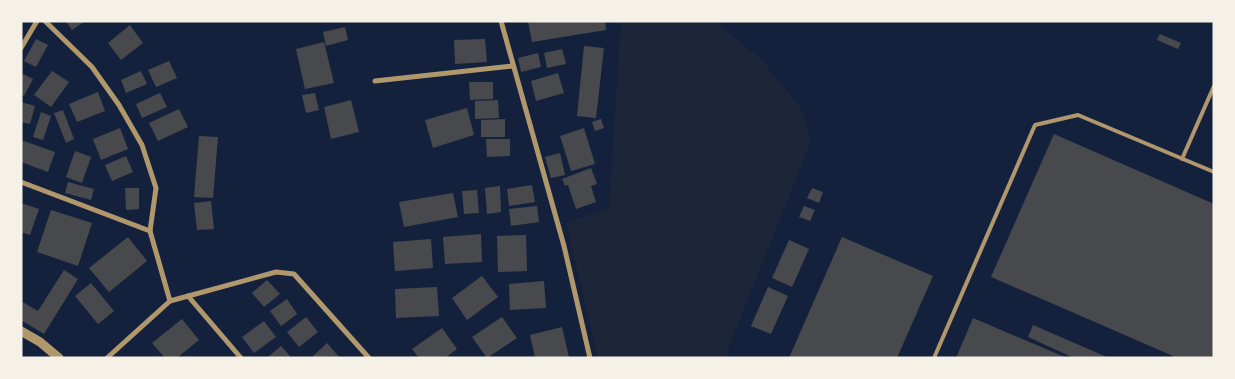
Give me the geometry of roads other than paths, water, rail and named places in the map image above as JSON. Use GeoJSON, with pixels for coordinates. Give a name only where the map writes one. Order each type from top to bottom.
{"type":"FeatureCollection","features":[{"type":"Feature","properties":{"kind":"street"},"geometry":{"type":"LineString","coordinates":[[21,48],[37,21]]}},
{"type":"Feature","properties":{"kind":"street"},"geometry":{"type":"LineString","coordinates":[[45,21],[92,67],[119,105],[142,145],[156,188],[150,231],[170,301]]}},
{"type":"Feature","properties":{"kind":"street"},"geometry":{"type":"LineString","coordinates":[[501,21],[564,246],[590,358]]}},
{"type":"Feature","properties":{"kind":"street"},"geometry":{"type":"LineString","coordinates":[[375,81],[513,66]]}},
{"type":"Feature","properties":{"kind":"street"},"geometry":{"type":"LineString","coordinates":[[21,182],[150,231]]}},
{"type":"Feature","properties":{"kind":"street"},"geometry":{"type":"LineString","coordinates":[[107,358],[170,301],[276,272],[294,274],[369,358]]}},
{"type":"Feature","properties":{"kind":"street"},"geometry":{"type":"LineString","coordinates":[[188,296],[241,358]]}},
{"type":"Feature","properties":{"kind":"street"},"geometry":{"type":"LineString","coordinates":[[21,331],[40,342],[59,358]]}},
{"type":"Feature","properties":{"kind":"lane"},"geometry":{"type":"LineString","coordinates":[[1182,159],[1214,86]]}},
{"type":"Feature","properties":{"kind":"lane"},"geometry":{"type":"LineString","coordinates":[[934,358],[1035,125],[1078,115],[1214,172]]}}]}
